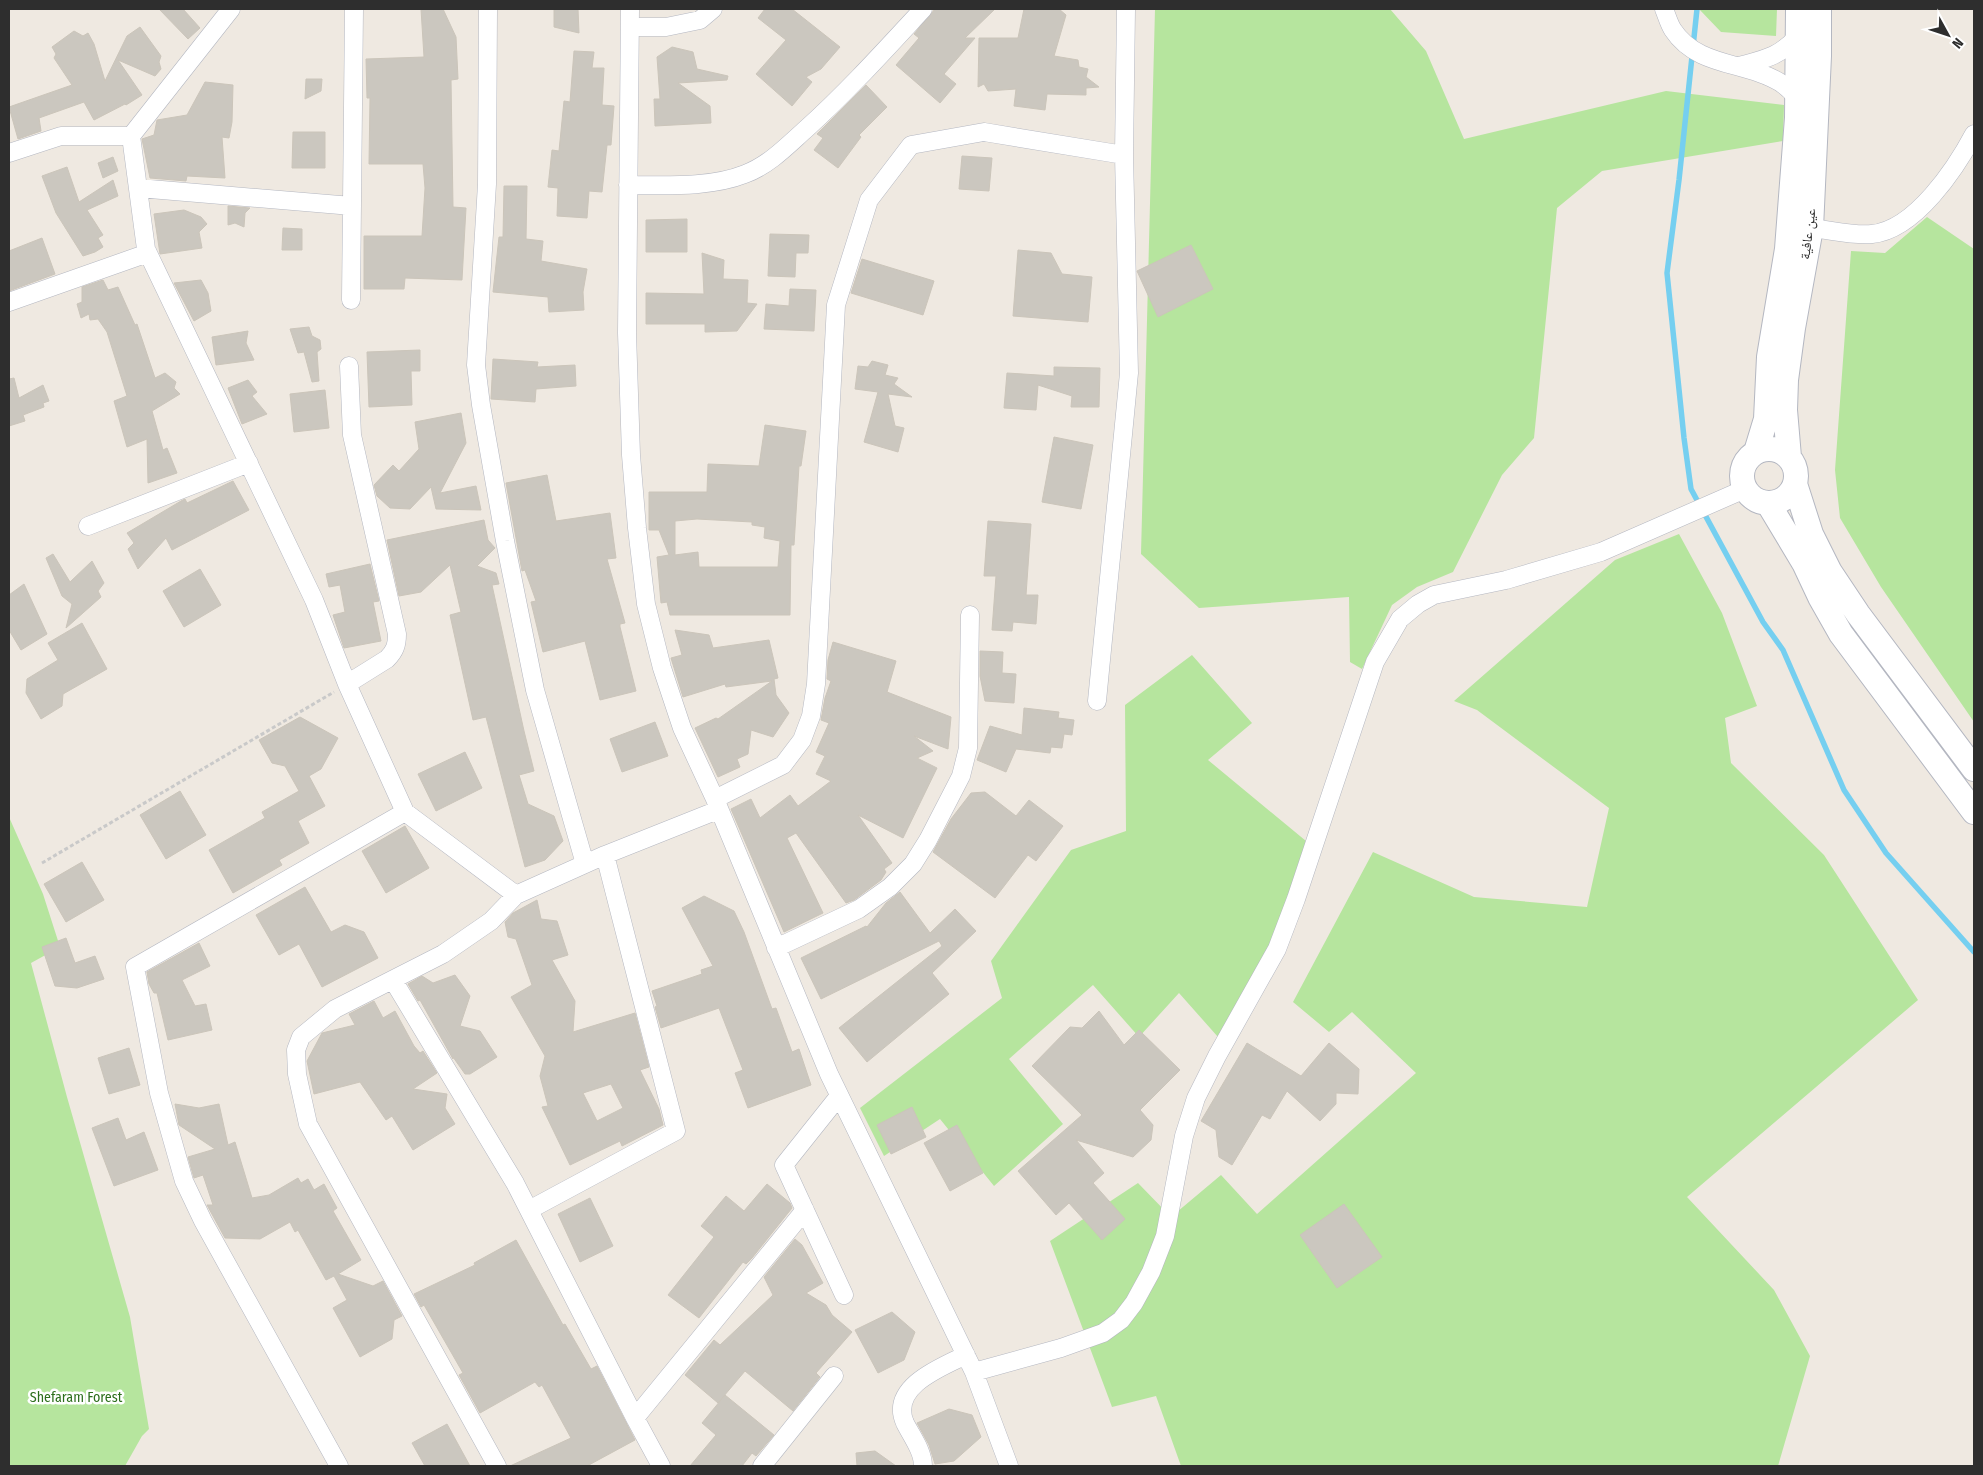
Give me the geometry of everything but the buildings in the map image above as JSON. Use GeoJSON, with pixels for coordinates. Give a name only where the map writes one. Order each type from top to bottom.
{"type":"FeatureCollection","features":[{"type":"Feature","properties":{"kind":"main road","name":"عين عافية"},"geometry":{"type":"LineString","coordinates":[[1756,452],[1766,419],[1769,357],[1787,249],[1798,99],[1798,9]]}},
{"type":"Feature","properties":{"kind":"main road","name":"عين عافية"},"geometry":{"type":"LineString","coordinates":[[1789,457],[1785,410],[1786,380],[1793,328],[1811,228],[1819,56],[1819,9]]}},
{"type":"Feature","properties":{"kind":"main road"},"geometry":{"type":"LineString","coordinates":[[1795,484],[1785,498],[1777,502],[1759,502],[1750,497],[1745,489],[1742,480],[1742,470],[1745,462],[1756,452],[1769,448],[1778,450],[1789,457],[1795,468],[1795,484],[1811,534],[1830,572],[1858,614],[1974,769]]}},
{"type":"Feature","properties":{"kind":"main road"},"geometry":{"type":"LineString","coordinates":[[1768,503],[1804,563],[1820,597],[1841,634],[1974,812]]}},
{"type":"Feature","properties":{"kind":"street"},"geometry":{"type":"LineString","coordinates":[[231,9],[131,136],[146,250],[314,600],[347,684],[405,812],[516,894]]}},
{"type":"Feature","properties":{"kind":"street"},"geometry":{"type":"LineString","coordinates":[[351,300],[354,9]]}},
{"type":"Feature","properties":{"kind":"street"},"geometry":{"type":"LineString","coordinates":[[488,9],[487,184],[476,365],[503,531],[535,690],[585,864]]}},
{"type":"Feature","properties":{"kind":"street"},"geometry":{"type":"LineString","coordinates":[[630,9],[627,333],[631,455],[646,604],[662,668],[682,728],[717,804],[839,1096],[974,1372],[1009,1466]]}},
{"type":"Feature","properties":{"kind":"street"},"geometry":{"type":"LineString","coordinates":[[630,27],[666,27],[700,20],[714,9]]}},
{"type":"Feature","properties":{"kind":"street"},"geometry":{"type":"LineString","coordinates":[[628,185],[707,183],[744,174],[766,163],[842,96],[923,9]]}},
{"type":"Feature","properties":{"kind":"street"},"geometry":{"type":"LineString","coordinates":[[1097,702],[1130,372],[1124,155],[1126,9]]}},
{"type":"Feature","properties":{"kind":"street"},"geometry":{"type":"LineString","coordinates":[[1664,9],[1672,29],[1684,44],[1701,56],[1762,74],[1783,84],[1798,99]]}},
{"type":"Feature","properties":{"kind":"street"},"geometry":{"type":"LineString","coordinates":[[1739,66],[1785,50],[1798,36]]}},
{"type":"Feature","properties":{"kind":"street"},"geometry":{"type":"LineString","coordinates":[[497,1466],[308,1124],[297,1074],[296,1050],[301,1037],[335,1009],[443,954],[490,921],[516,894],[717,804],[783,765],[802,740],[811,716],[816,674],[836,305],[869,200],[911,145],[984,132],[1124,155]]}},
{"type":"Feature","properties":{"kind":"street"},"geometry":{"type":"LineString","coordinates":[[1811,228],[1863,234],[1874,234],[1889,230],[1907,218],[1929,199],[1961,159],[1974,134]]}},
{"type":"Feature","properties":{"kind":"street"},"geometry":{"type":"LineString","coordinates":[[9,153],[61,136],[131,136]]}},
{"type":"Feature","properties":{"kind":"street"},"geometry":{"type":"LineString","coordinates":[[138,188],[352,206]]}},
{"type":"Feature","properties":{"kind":"street"},"geometry":{"type":"LineString","coordinates":[[9,302],[148,254]]}},
{"type":"Feature","properties":{"kind":"street"},"geometry":{"type":"LineString","coordinates":[[347,684],[393,654],[397,634],[352,435],[349,366]]}},
{"type":"Feature","properties":{"kind":"street"},"geometry":{"type":"LineString","coordinates":[[88,526],[249,463]]}},
{"type":"Feature","properties":{"kind":"street"},"geometry":{"type":"LineString","coordinates":[[974,1372],[1061,1348],[1103,1333],[1121,1320],[1134,1303],[1151,1272],[1165,1236],[1184,1136],[1196,1098],[1217,1056],[1277,949],[1296,899],[1375,662],[1400,620],[1418,604],[1434,595],[1506,580],[1601,552],[1745,489]]}},
{"type":"Feature","properties":{"kind":"street"},"geometry":{"type":"LineString","coordinates":[[776,948],[859,909],[890,886],[913,864],[928,840],[961,776],[968,748],[970,616]]}},
{"type":"Feature","properties":{"kind":"street"},"geometry":{"type":"LineString","coordinates":[[339,1466],[207,1229],[184,1181],[159,1093],[135,966],[405,812]]}},
{"type":"Feature","properties":{"kind":"street"},"geometry":{"type":"LineString","coordinates":[[529,1210],[676,1131],[605,855]]}},
{"type":"Feature","properties":{"kind":"street"},"geometry":{"type":"LineString","coordinates":[[393,980],[515,1183],[634,1418],[661,1466]]}},
{"type":"Feature","properties":{"kind":"street"},"geometry":{"type":"LineString","coordinates":[[839,1096],[784,1165],[844,1295]]}},
{"type":"Feature","properties":{"kind":"street"},"geometry":{"type":"LineString","coordinates":[[634,1418],[805,1210]]}},
{"type":"Feature","properties":{"kind":"street"},"geometry":{"type":"LineString","coordinates":[[923,1466],[923,1458],[904,1420],[903,1404],[913,1386],[926,1374],[966,1355]]}},
{"type":"Feature","properties":{"kind":"street"},"geometry":{"type":"LineString","coordinates":[[762,1466],[834,1376]]}},
{"type":"Feature","properties":{"kind":"path"},"geometry":{"type":"LineString","coordinates":[[42,863],[347,684]]}},
{"type":"Feature","properties":{"kind":"green space"},"geometry":{"type":"Polygon","coordinates":[[[1155,9],[1390,9],[1426,51],[1464,139],[1666,91],[1784,105],[1783,141],[1602,171],[1557,208],[1534,438],[1502,475],[1453,572],[1417,587],[1392,605],[1362,669],[1350,662],[1349,597],[1199,608],[1141,554],[1155,9]]]}},
{"type":"Feature","properties":{"kind":"green space"},"geometry":{"type":"Polygon","coordinates":[[[1699,9],[1777,9],[1776,36],[1721,32],[1699,9]]]}},
{"type":"Feature","properties":{"kind":"green space"},"geometry":{"type":"Polygon","coordinates":[[[1927,217],[1974,249],[1974,722],[1881,587],[1840,518],[1835,470],[1851,251],[1885,253],[1927,217]]]}},
{"type":"Feature","properties":{"kind":"green space"},"geometry":{"type":"Polygon","coordinates":[[[1679,534],[1722,613],[1757,706],[1725,718],[1731,763],[1824,855],[1918,1000],[1687,1197],[1774,1290],[1810,1356],[1778,1466],[1181,1466],[1156,1396],[1112,1407],[1050,1241],[1138,1183],[1171,1217],[1221,1175],[1257,1214],[1416,1073],[1352,1012],[1329,1032],[1293,1002],[1373,852],[1474,897],[1587,907],[1609,808],[1477,710],[1454,701],[1615,560],[1679,534]]]}},
{"type":"Feature","properties":{"kind":"green space"},"geometry":{"type":"Polygon","coordinates":[[[1192,655],[1252,723],[1208,760],[1306,841],[1300,874],[1226,1046],[1179,993],[1139,1037],[1093,985],[1009,1059],[1063,1124],[994,1186],[940,1119],[884,1156],[860,1108],[1002,998],[991,961],[1071,850],[1126,831],[1125,705],[1192,655]]]}},
{"type":"Feature","properties":{"kind":"green space","name":"Shefaram Forest"},"geometry":{"type":"Polygon","coordinates":[[[9,817],[43,894],[60,947],[31,963],[130,1317],[149,1429],[142,1436],[125,1466],[9,1466],[9,817]]]}},
{"type":"Feature","properties":{"kind":"waterway"},"geometry":{"type":"LineString","coordinates":[[1697,9],[1667,273],[1691,489],[1763,622],[1783,650],[1844,790],[1886,853],[1974,952]]}}]}
